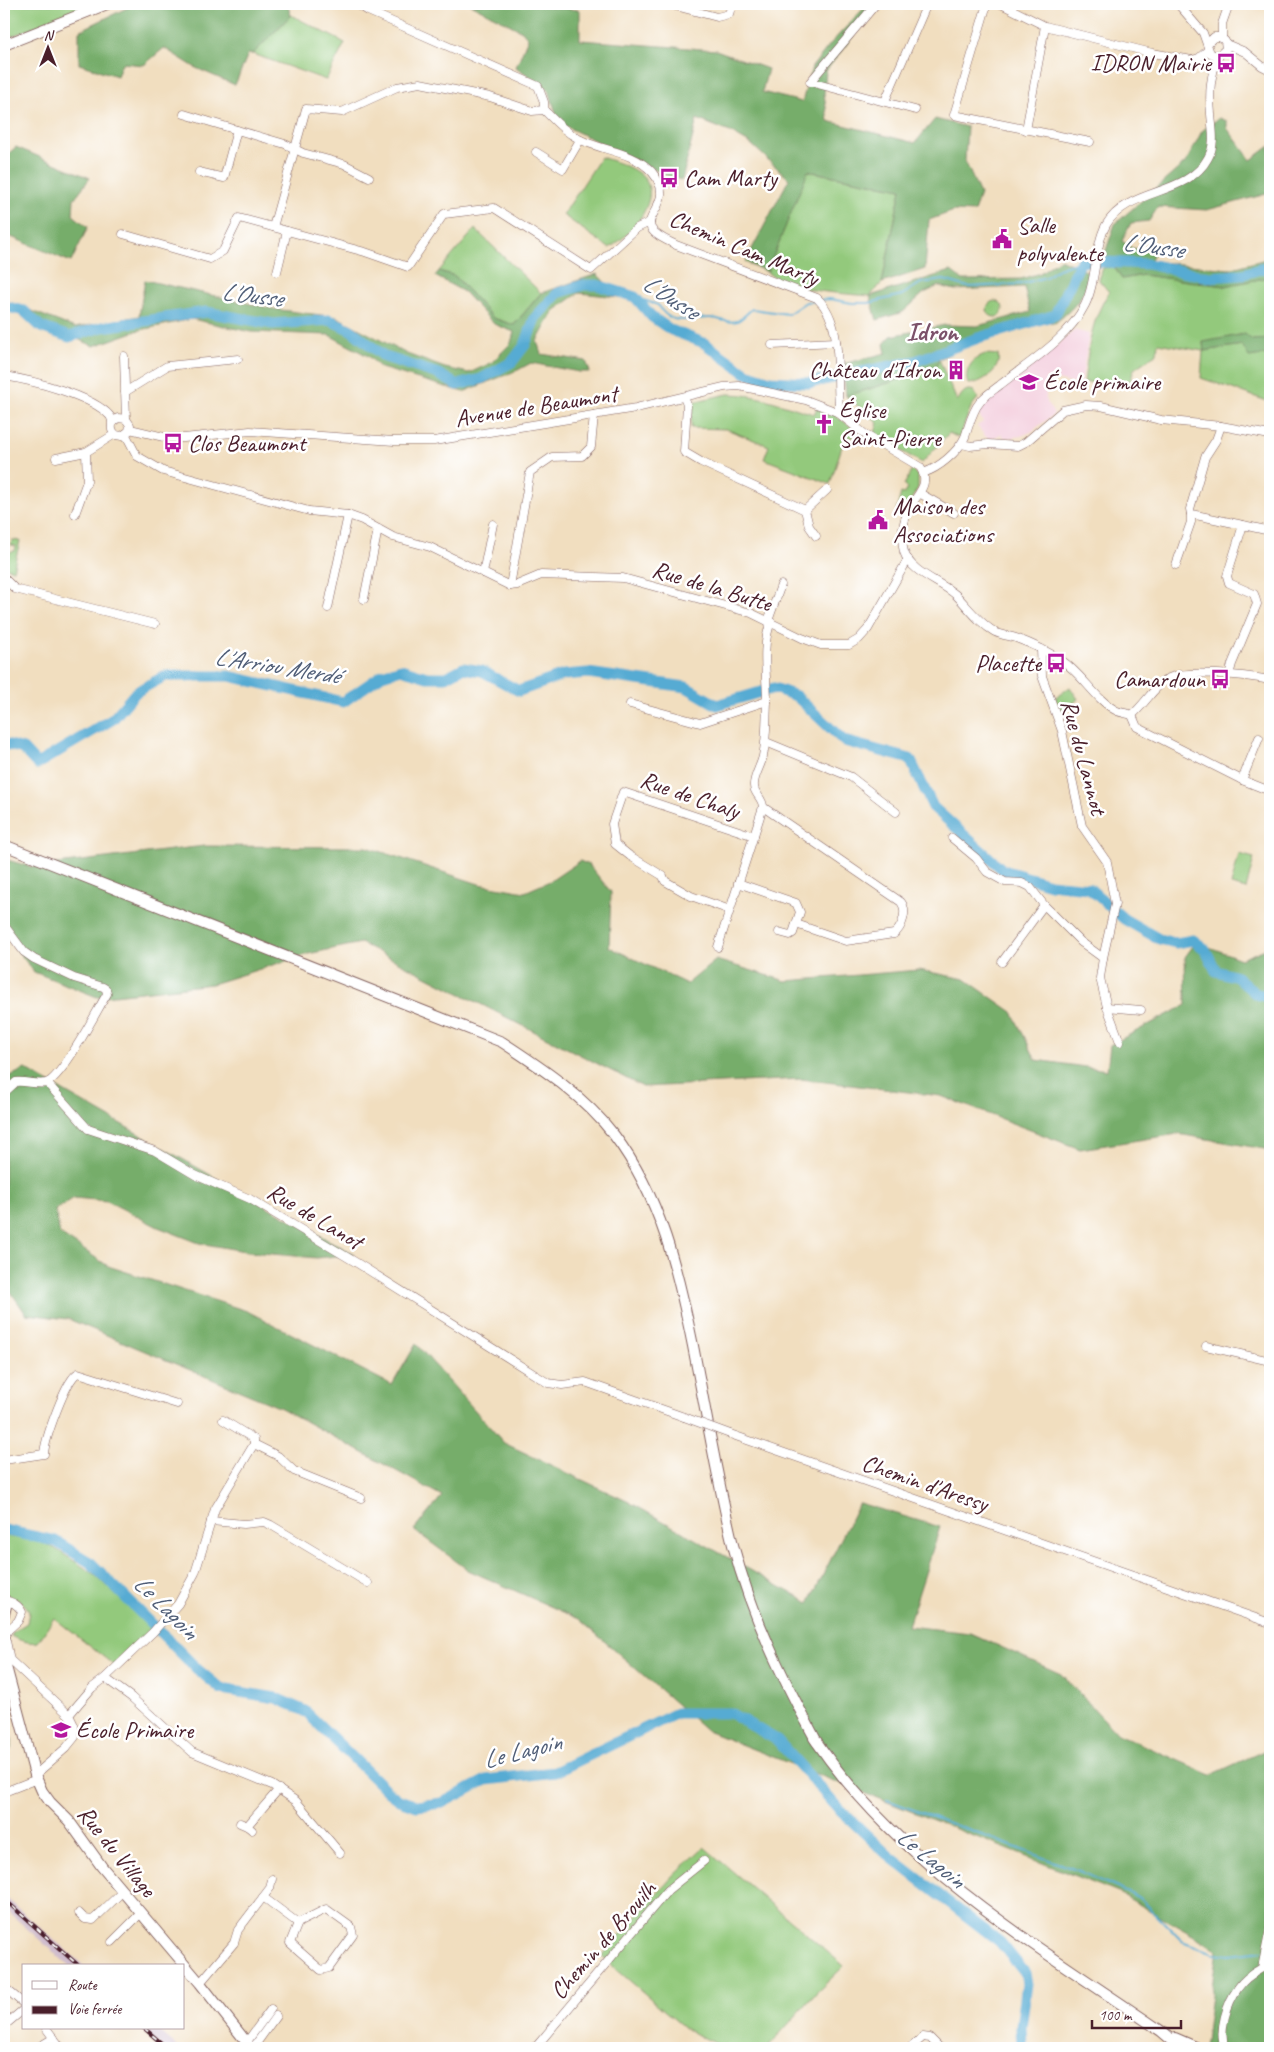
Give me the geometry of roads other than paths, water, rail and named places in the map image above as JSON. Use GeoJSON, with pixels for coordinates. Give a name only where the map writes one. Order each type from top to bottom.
{"type":"FeatureCollection","features":[{"type":"Feature","properties":{"kind":"main road"},"geometry":{"type":"LineString","coordinates":[[4,45],[108,4]]}},
{"type":"Feature","properties":{"kind":"main road"},"geometry":{"type":"LineString","coordinates":[[4,845],[502,1042],[529,1059],[586,1105],[614,1134],[634,1164],[656,1207],[682,1293],[733,1544],[752,1609],[785,1682],[817,1742],[874,1814],[903,1843],[956,1888],[1161,2031],[1181,2048]]}},
{"type":"Feature","properties":{"kind":"main road"},"geometry":{"type":"LineString","coordinates":[[4,850],[465,1031],[529,1059]]}},
{"type":"Feature","properties":{"kind":"main road","name":"Rue du Village"},"geometry":{"type":"LineString","coordinates":[[4,1659],[36,1777],[50,1802],[69,1821],[123,1891],[184,1964]]}},
{"type":"Feature","properties":{"kind":"main road","name":"Rue du Village"},"geometry":{"type":"LineString","coordinates":[[185,1965],[250,2046]]}},
{"type":"Feature","properties":{"kind":"main road"},"geometry":{"type":"LineString","coordinates":[[1161,2031],[1198,2048]]}},
{"type":"Feature","properties":{"kind":"street"},"geometry":{"type":"LineString","coordinates":[[273,227],[306,109],[342,112],[397,87],[420,84],[490,97],[532,111],[544,110],[544,102],[538,86],[356,4]]}},
{"type":"Feature","properties":{"kind":"street"},"geometry":{"type":"LineString","coordinates":[[668,4],[717,18],[729,14],[732,4]]}},
{"type":"Feature","properties":{"kind":"street"},"geometry":{"type":"LineString","coordinates":[[876,4],[810,82],[915,110]]}},
{"type":"Feature","properties":{"kind":"street"},"geometry":{"type":"LineString","coordinates":[[885,101],[927,4]]}},
{"type":"Feature","properties":{"kind":"street"},"geometry":{"type":"LineString","coordinates":[[988,4],[954,115],[1090,142]]}},
{"type":"Feature","properties":{"kind":"street"},"geometry":{"type":"LineString","coordinates":[[1001,4],[1045,26],[1181,59],[1192,60],[1199,58],[1217,44]]}},
{"type":"Feature","properties":{"kind":"street"},"geometry":{"type":"LineString","coordinates":[[1178,4],[1203,33],[1217,44],[1245,52],[1270,70]]}},
{"type":"Feature","properties":{"kind":"street"},"geometry":{"type":"LineString","coordinates":[[1229,4],[1217,44],[1213,70],[1210,94],[1213,137],[1209,158],[1188,179],[1139,199],[1117,212],[1105,227],[1098,250],[1095,274],[1085,305],[1072,326],[979,402],[962,444],[935,469],[924,473],[924,487],[911,506],[904,524],[902,545],[908,559],[915,567],[954,594],[988,628],[1041,649],[1074,670],[1104,702],[1117,711],[1132,714],[1144,705],[1158,686],[1173,676],[1181,674],[1229,675],[1270,680]]}},
{"type":"Feature","properties":{"kind":"street"},"geometry":{"type":"LineString","coordinates":[[1026,130],[1045,26]]}},
{"type":"Feature","properties":{"kind":"street","name":"Chemin Cam Marty"},"geometry":{"type":"LineString","coordinates":[[544,110],[564,130],[580,140],[626,155],[640,162],[651,172],[658,180],[662,191],[650,222],[651,228],[657,234],[676,245],[817,298],[825,305],[834,327],[836,342],[839,407],[837,412]]}},
{"type":"Feature","properties":{"kind":"street"},"geometry":{"type":"LineString","coordinates":[[184,114],[294,148],[303,153],[344,164],[369,177]]}},
{"type":"Feature","properties":{"kind":"street"},"geometry":{"type":"LineString","coordinates":[[199,172],[224,178],[238,130]]}},
{"type":"Feature","properties":{"kind":"street"},"geometry":{"type":"LineString","coordinates":[[536,152],[563,169],[580,140]]}},
{"type":"Feature","properties":{"kind":"street"},"geometry":{"type":"LineString","coordinates":[[123,234],[210,259],[223,251],[239,218],[365,252],[408,267],[444,214],[494,208],[591,270],[637,228],[650,222]]}},
{"type":"Feature","properties":{"kind":"street"},"geometry":{"type":"LineString","coordinates":[[277,272],[287,231]]}},
{"type":"Feature","properties":{"kind":"street"},"geometry":{"type":"LineString","coordinates":[[772,346],[836,342]]}},
{"type":"Feature","properties":{"kind":"street"},"geometry":{"type":"LineString","coordinates":[[124,356],[126,419],[130,425],[128,432],[137,456],[163,471],[310,511],[348,515],[393,537],[430,547],[514,586],[530,472],[552,457],[582,456],[591,447],[594,416]]}},
{"type":"Feature","properties":{"kind":"street"},"geometry":{"type":"LineString","coordinates":[[125,392],[168,366],[238,359]]}},
{"type":"Feature","properties":{"kind":"street"},"geometry":{"type":"LineString","coordinates":[[4,376],[66,392],[102,410],[109,415],[113,422],[112,427],[115,434]]}},
{"type":"Feature","properties":{"kind":"street","name":"Avenue de Beaumont"},"geometry":{"type":"LineString","coordinates":[[128,432],[168,438],[250,431],[419,441],[445,440],[594,416],[724,387],[739,386],[806,400],[837,412],[866,435],[920,467],[924,473]]}},
{"type":"Feature","properties":{"kind":"street"},"geometry":{"type":"LineString","coordinates":[[684,396],[687,405],[684,452],[701,462],[806,510]]}},
{"type":"Feature","properties":{"kind":"street"},"geometry":{"type":"LineString","coordinates":[[962,444],[970,446],[988,444],[1018,446],[1026,442],[1063,410],[1086,405],[1101,406],[1161,420],[1221,426],[1270,435]]}},
{"type":"Feature","properties":{"kind":"street"},"geometry":{"type":"LineString","coordinates":[[113,422],[118,418],[126,419]]}},
{"type":"Feature","properties":{"kind":"street"},"geometry":{"type":"LineString","coordinates":[[1176,565],[1191,522],[1190,509],[1205,457],[1216,440],[1221,426]]}},
{"type":"Feature","properties":{"kind":"street"},"geometry":{"type":"LineString","coordinates":[[56,458],[86,452],[115,434],[119,436],[128,432]]}},
{"type":"Feature","properties":{"kind":"street"},"geometry":{"type":"LineString","coordinates":[[75,514],[87,480],[86,452]]}},
{"type":"Feature","properties":{"kind":"street"},"geometry":{"type":"LineString","coordinates":[[806,510],[827,490]]}},
{"type":"Feature","properties":{"kind":"street"},"geometry":{"type":"LineString","coordinates":[[921,494],[954,513]]}},
{"type":"Feature","properties":{"kind":"street"},"geometry":{"type":"LineString","coordinates":[[806,510],[809,526],[816,536]]}},
{"type":"Feature","properties":{"kind":"street"},"geometry":{"type":"LineString","coordinates":[[1191,514],[1270,531]]}},
{"type":"Feature","properties":{"kind":"street"},"geometry":{"type":"LineString","coordinates":[[328,608],[348,515]]}},
{"type":"Feature","properties":{"kind":"street"},"geometry":{"type":"LineString","coordinates":[[483,572],[493,524]]}},
{"type":"Feature","properties":{"kind":"street"},"geometry":{"type":"LineString","coordinates":[[1229,675],[1256,604],[1254,594],[1227,581],[1244,525]]}},
{"type":"Feature","properties":{"kind":"street"},"geometry":{"type":"LineString","coordinates":[[364,600],[378,529]]}},
{"type":"Feature","properties":{"kind":"street","name":"Rue de la Butte"},"geometry":{"type":"LineString","coordinates":[[514,586],[541,575],[623,578],[750,613],[821,645],[849,645],[859,639],[868,629],[908,559]]}},
{"type":"Feature","properties":{"kind":"street"},"geometry":{"type":"LineString","coordinates":[[4,578],[15,589],[155,624]]}},
{"type":"Feature","properties":{"kind":"street"},"geometry":{"type":"LineString","coordinates":[[718,947],[763,807],[763,803],[754,790],[753,785],[763,758],[766,742],[768,681],[765,651],[770,622],[781,585]]}},
{"type":"Feature","properties":{"kind":"street","name":"Rue du Lannot"},"geometry":{"type":"LineString","coordinates":[[1041,649],[1042,676],[1062,731],[1082,826],[1107,862],[1116,904],[1111,920],[1100,978],[1107,1007],[1120,1042]]}},
{"type":"Feature","properties":{"kind":"street"},"geometry":{"type":"LineString","coordinates":[[630,704],[700,723],[767,700]]}},
{"type":"Feature","properties":{"kind":"street"},"geometry":{"type":"LineString","coordinates":[[1132,714],[1138,727],[1242,780],[1270,790]]}},
{"type":"Feature","properties":{"kind":"street"},"geometry":{"type":"LineString","coordinates":[[1242,780],[1259,738]]}},
{"type":"Feature","properties":{"kind":"street"},"geometry":{"type":"LineString","coordinates":[[766,742],[851,777],[896,812]]}},
{"type":"Feature","properties":{"kind":"street","name":"Rue de Chaly"},"geometry":{"type":"LineString","coordinates":[[730,910],[691,896],[665,881],[663,876],[630,856],[616,844],[612,824],[623,792],[754,836]]}},
{"type":"Feature","properties":{"kind":"street"},"geometry":{"type":"LineString","coordinates":[[763,807],[905,906],[899,930],[894,934],[846,941],[796,924]]}},
{"type":"Feature","properties":{"kind":"street"},"geometry":{"type":"LineString","coordinates":[[952,838],[976,858],[987,872],[1005,882],[1022,883],[1030,887],[1044,905],[1081,942],[1103,958]]}},
{"type":"Feature","properties":{"kind":"street"},"geometry":{"type":"LineString","coordinates":[[738,882],[796,903],[800,912],[793,933],[790,935],[779,932]]}},
{"type":"Feature","properties":{"kind":"street"},"geometry":{"type":"LineString","coordinates":[[1002,962],[1044,905]]}},
{"type":"Feature","properties":{"kind":"street"},"geometry":{"type":"LineString","coordinates":[[4,925],[24,952],[34,959],[74,978],[106,989],[107,994],[62,1070],[47,1083],[16,1082],[4,1093]]}},
{"type":"Feature","properties":{"kind":"street"},"geometry":{"type":"LineString","coordinates":[[1107,1007],[1141,1010]]}},
{"type":"Feature","properties":{"kind":"street","name":"Rue de Lanot"},"geometry":{"type":"LineString","coordinates":[[47,1083],[88,1130],[154,1151],[195,1175],[250,1200],[357,1263],[548,1383],[566,1384]]}},
{"type":"Feature","properties":{"kind":"street"},"geometry":{"type":"LineString","coordinates":[[1206,1346],[1270,1361]]}},
{"type":"Feature","properties":{"kind":"street"},"geometry":{"type":"LineString","coordinates":[[4,1460],[44,1454],[54,1418],[71,1380],[78,1373],[177,1404]]}},
{"type":"Feature","properties":{"kind":"street","name":"Chemin d'Aressy"},"geometry":{"type":"LineString","coordinates":[[566,1384],[585,1382],[1270,1623]]}},
{"type":"Feature","properties":{"kind":"street"},"geometry":{"type":"LineString","coordinates":[[69,1715],[92,1688],[105,1678],[163,1622],[178,1604],[195,1573],[215,1509],[254,1444],[254,1439],[223,1420]]}},
{"type":"Feature","properties":{"kind":"street"},"geometry":{"type":"LineString","coordinates":[[254,1444],[278,1456],[294,1470],[361,1498]]}},
{"type":"Feature","properties":{"kind":"street"},"geometry":{"type":"LineString","coordinates":[[211,1521],[244,1524],[264,1522],[368,1583]]}},
{"type":"Feature","properties":{"kind":"street"},"geometry":{"type":"LineString","coordinates":[[4,1605],[20,1607],[22,1615],[5,1636],[10,1660],[69,1715],[74,1725],[75,1736],[66,1748],[36,1777],[4,1792]]}},
{"type":"Feature","properties":{"kind":"street"},"geometry":{"type":"LineString","coordinates":[[105,1678],[131,1697],[192,1752],[278,1790],[296,1801],[340,1853]]}},
{"type":"Feature","properties":{"kind":"street"},"geometry":{"type":"LineString","coordinates":[[246,1826],[278,1790]]}},
{"type":"Feature","properties":{"kind":"street","name":"Chemin de Brouilh"},"geometry":{"type":"LineString","coordinates":[[535,2048],[668,1890],[704,1860]]}},
{"type":"Feature","properties":{"kind":"street"},"geometry":{"type":"LineString","coordinates":[[200,1983],[234,1943],[238,1930],[270,1888],[272,1879]]}},
{"type":"Feature","properties":{"kind":"street"},"geometry":{"type":"LineString","coordinates":[[79,1912],[85,1919],[93,1920],[123,1891]]}},
{"type":"Feature","properties":{"kind":"street"},"geometry":{"type":"LineString","coordinates":[[263,1897],[298,1923]]}},
{"type":"Feature","properties":{"kind":"street"},"geometry":{"type":"LineString","coordinates":[[326,1909],[351,1928],[353,1935],[329,1968],[321,1970],[290,1943],[298,1923],[326,1909]]}},
{"type":"Feature","properties":{"kind":"street"},"geometry":{"type":"LineString","coordinates":[[112,1942],[141,1913]]}},
{"type":"Feature","properties":{"kind":"street"},"geometry":{"type":"LineString","coordinates":[[1222,2046],[1225,2022],[1238,1987],[1250,1976],[1266,1966],[1266,1950],[1270,1928]]}},
{"type":"Feature","properties":{"kind":"street"},"geometry":{"type":"LineString","coordinates":[[4,1987],[22,2002]]}},
{"type":"Feature","properties":{"kind":"street"},"geometry":{"type":"LineString","coordinates":[[5,2025],[22,2010]]}},
{"type":"Feature","properties":{"kind":"street","name":"Rue du Village"},"geometry":{"type":"LineString","coordinates":[[250,2046],[274,2012]]}},
{"type":"Feature","properties":{"kind":"street"},"geometry":{"type":"LineString","coordinates":[[48,2030],[61,2048]]}},
{"type":"Feature","properties":{"kind":"street"},"geometry":{"type":"LineString","coordinates":[[910,2048],[923,2037],[930,2038],[940,2048]]}},
{"type":"Feature","properties":{"kind":"street"},"geometry":{"type":"LineString","coordinates":[[38,2048],[54,2038]]}},
{"type":"Feature","properties":{"kind":"street"},"geometry":{"type":"LineString","coordinates":[[632,2048],[637,2046],[640,2048]]}},
{"type":"Feature","properties":{"kind":"waterway"},"geometry":{"type":"LineString","coordinates":[[821,300],[830,299],[852,303],[869,303],[902,295],[921,283],[944,280],[968,287],[1021,284],[1046,277],[1058,269],[1081,261]]}},
{"type":"Feature","properties":{"kind":"waterway","name":"L'Ousse"},"geometry":{"type":"LineString","coordinates":[[4,306],[24,311],[41,327],[69,337],[102,327],[206,312],[273,324],[330,320],[351,330],[385,357],[438,374],[457,385],[481,379],[512,362],[525,345],[535,318],[558,293],[583,285],[597,285],[635,297],[652,317],[671,330],[704,343],[746,373],[770,381],[808,383],[916,361],[978,338],[1055,315],[1081,261],[1148,264],[1209,277],[1240,275],[1270,266]]}},
{"type":"Feature","properties":{"kind":"waterway"},"geometry":{"type":"LineString","coordinates":[[635,297],[658,305],[669,317],[675,319],[710,318],[730,322],[739,320],[752,309],[788,314],[806,302],[817,301]]}},
{"type":"Feature","properties":{"kind":"waterway","name":"L'Arriou Merdé"},"geometry":{"type":"LineString","coordinates":[[4,746],[6,744],[23,749],[37,764],[113,719],[136,692],[165,676],[229,676],[343,702],[382,675],[401,669],[427,677],[446,677],[463,668],[482,671],[519,691],[564,675],[588,673],[686,687],[717,705],[774,688],[796,696],[844,741],[910,759],[933,807],[1003,870],[1050,884],[1089,888],[1124,919],[1159,939],[1176,943],[1193,940],[1205,949],[1216,971],[1237,977],[1256,994],[1270,997]]}},
{"type":"Feature","properties":{"kind":"waterway","name":"Le Lagoin"},"geometry":{"type":"LineString","coordinates":[[4,1530],[55,1541],[91,1563],[197,1669],[221,1689],[276,1698],[305,1711],[388,1792],[399,1800],[417,1806],[442,1803],[486,1780],[555,1772],[677,1713],[730,1713],[777,1740],[838,1808],[889,1856],[1000,1942],[1025,1973],[1027,1984],[1021,2027],[1022,2046],[1026,2048]]}},
{"type":"Feature","properties":{"kind":"waterway"},"geometry":{"type":"LineString","coordinates":[[887,1800],[1079,1871],[1140,1898],[1182,1941],[1214,1953],[1230,1955],[1263,1951]]}},
{"type":"Feature","properties":{"kind":"railway"},"geometry":{"type":"LineString","coordinates":[[4,1899],[77,1964]]}},
{"type":"Feature","properties":{"kind":"railway"},"geometry":{"type":"LineString","coordinates":[[146,2030],[167,2048]]}},
{"type":"Feature","properties":{"kind":"place","name":"IDRON Mairie"},"geometry":{"type":"Point","coordinates":[1226,63]}},
{"type":"Feature","properties":{"kind":"place","name":"Cam Marty"},"geometry":{"type":"Point","coordinates":[669,178]}},
{"type":"Feature","properties":{"kind":"place","name":"Salle polyvalente"},"geometry":{"type":"Point","coordinates":[1002,239]}},
{"type":"Feature","properties":{"kind":"place","name":"Château d'Idron"},"geometry":{"type":"Point","coordinates":[956,370]}},
{"type":"Feature","properties":{"kind":"place","name":"École primaire"},"geometry":{"type":"Point","coordinates":[1029,382]}},
{"type":"Feature","properties":{"kind":"place","name":"Église Saint-Pierre"},"geometry":{"type":"Point","coordinates":[824,424]}},
{"type":"Feature","properties":{"kind":"place","name":"Clos Beaumont"},"geometry":{"type":"Point","coordinates":[173,443]}},
{"type":"Feature","properties":{"kind":"place","name":"Maison des Associations"},"geometry":{"type":"Point","coordinates":[878,520]}},
{"type":"Feature","properties":{"kind":"place","name":"Placette"},"geometry":{"type":"Point","coordinates":[1056,663]}},
{"type":"Feature","properties":{"kind":"place","name":"Camardoun"},"geometry":{"type":"Point","coordinates":[1220,679]}},
{"type":"Feature","properties":{"kind":"place","name":"École Primaire"},"geometry":{"type":"Point","coordinates":[61,1730]}},
{"type":"Feature","properties":{"kind":"district","name":"Idron"},"geometry":{"type":"Point","coordinates":[932,331]}}]}
